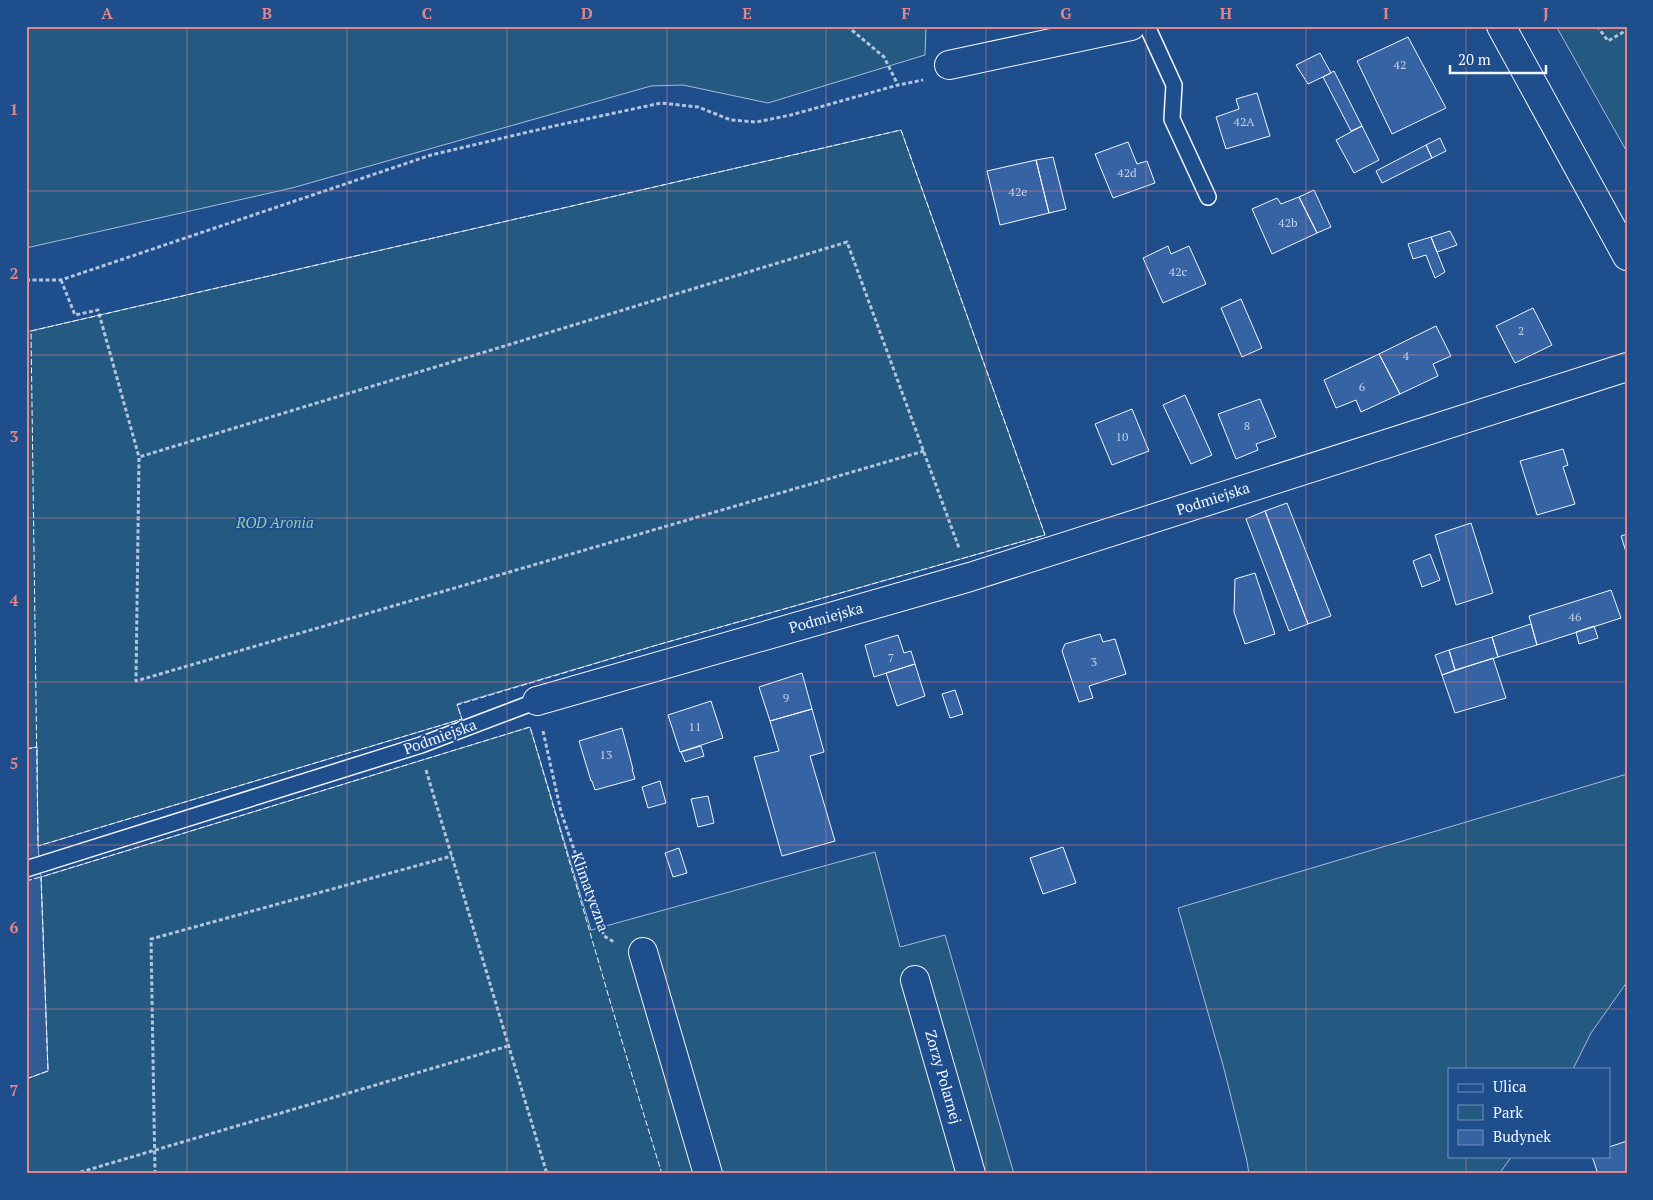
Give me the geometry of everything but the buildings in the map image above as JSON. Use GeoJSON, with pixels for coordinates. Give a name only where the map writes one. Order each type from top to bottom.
{"type":"FeatureCollection","features":[{"type":"Feature","properties":{"kind":"street"},"geometry":{"type":"LineString","coordinates":[[949,64],[1132,26]]}},
{"type":"Feature","properties":{"kind":"street"},"geometry":{"type":"LineString","coordinates":[[1501,26],[1627,256]]}},
{"type":"Feature","properties":{"kind":"street","name":"Podmiejska"},"geometry":{"type":"LineString","coordinates":[[537,701],[970,577],[1627,367]]}},
{"type":"Feature","properties":{"kind":"street"},"geometry":{"type":"LineString","coordinates":[[643,952],[708,1174]]}},
{"type":"Feature","properties":{"kind":"street","name":"Zorzy Polarnej"},"geometry":{"type":"LineString","coordinates":[[915,980],[971,1174]]}},
{"type":"Feature","properties":{"kind":"lane"},"geometry":{"type":"LineString","coordinates":[[1146,26],[1174,85],[1172,119],[1208,197]]}},
{"type":"Feature","properties":{"kind":"lane","name":"Podmiejska"},"geometry":{"type":"LineString","coordinates":[[26,869],[421,745],[537,701]]}},
{"type":"Feature","properties":{"kind":"path"},"geometry":{"type":"LineString","coordinates":[[847,26],[884,57],[898,85]]}},
{"type":"Feature","properties":{"kind":"path"},"geometry":{"type":"LineString","coordinates":[[1597,26],[1608,41],[1627,30]]}},
{"type":"Feature","properties":{"kind":"path"},"geometry":{"type":"LineString","coordinates":[[26,280],[61,280],[431,155],[554,126],[661,103],[698,107],[731,120],[756,122],[791,115],[898,85],[927,80],[949,64]]}},
{"type":"Feature","properties":{"kind":"path"},"geometry":{"type":"LineString","coordinates":[[139,457],[847,242],[970,577]]}},
{"type":"Feature","properties":{"kind":"path"},"geometry":{"type":"LineString","coordinates":[[61,280],[75,315],[98,310],[139,457],[136,681],[924,451]]}},
{"type":"Feature","properties":{"kind":"path","name":"Klimatyczna"},"geometry":{"type":"LineString","coordinates":[[537,701],[561,812],[604,936],[622,946],[643,952]]}},
{"type":"Feature","properties":{"kind":"path"},"geometry":{"type":"LineString","coordinates":[[421,745],[423,760],[547,1174]]}},
{"type":"Feature","properties":{"kind":"path"},"geometry":{"type":"LineString","coordinates":[[156,1174],[151,939],[452,856]]}},
{"type":"Feature","properties":{"kind":"path"},"geometry":{"type":"LineString","coordinates":[[74,1174],[155,1148],[508,1046]]}},
{"type":"Feature","properties":{"kind":"green space"},"geometry":{"type":"Polygon","coordinates":[[[26,26],[926,26],[925,55],[768,103],[683,85],[651,86],[292,188],[26,248],[26,26]]]}},
{"type":"Feature","properties":{"kind":"green space"},"geometry":{"type":"Polygon","coordinates":[[[1556,26],[1627,26],[1627,152],[1556,26]]]}},
{"type":"Feature","properties":{"kind":"green space","name":"ROD Aronia"},"geometry":{"type":"Polygon","coordinates":[[[901,130],[1045,535],[457,704],[462,719],[38,846],[37,747],[26,749],[26,332],[901,130]]]}},
{"type":"Feature","properties":{"kind":"green space"},"geometry":{"type":"Polygon","coordinates":[[[530,727],[591,930],[875,852],[900,947],[945,935],[1014,1174],[26,1174],[26,1079],[48,1071],[41,877],[530,727]]]}},
{"type":"Feature","properties":{"kind":"green space"},"geometry":{"type":"Polygon","coordinates":[[[1627,774],[1627,982],[1591,1033],[1574,1068],[1448,1068],[1448,1158],[1511,1158],[1499,1174],[1249,1174],[1223,1065],[1178,908],[1627,774]]]}},
{"type":"Feature","properties":{"kind":"shaded area"},"geometry":{"type":"Polygon","coordinates":[[[37,747],[38,846],[41,877],[48,1071],[26,1079],[26,749],[37,747]]]}},
{"type":"Feature","properties":{"kind":"fence"},"geometry":{"type":"LineString","coordinates":[[901,130],[1045,535],[657,645],[457,705],[462,719],[38,846],[31,331],[901,130]]}},
{"type":"Feature","properties":{"kind":"fence"},"geometry":{"type":"LineString","coordinates":[[26,1079],[48,1071],[41,877],[530,727],[662,1174]]}},
{"type":"Feature","properties":{"kind":"fence"},"geometry":{"type":"LineString","coordinates":[[26,749],[37,747]]}},
{"type":"Feature","properties":{"kind":"fence"},"geometry":{"type":"LineString","coordinates":[[26,881],[41,877]]}}]}
